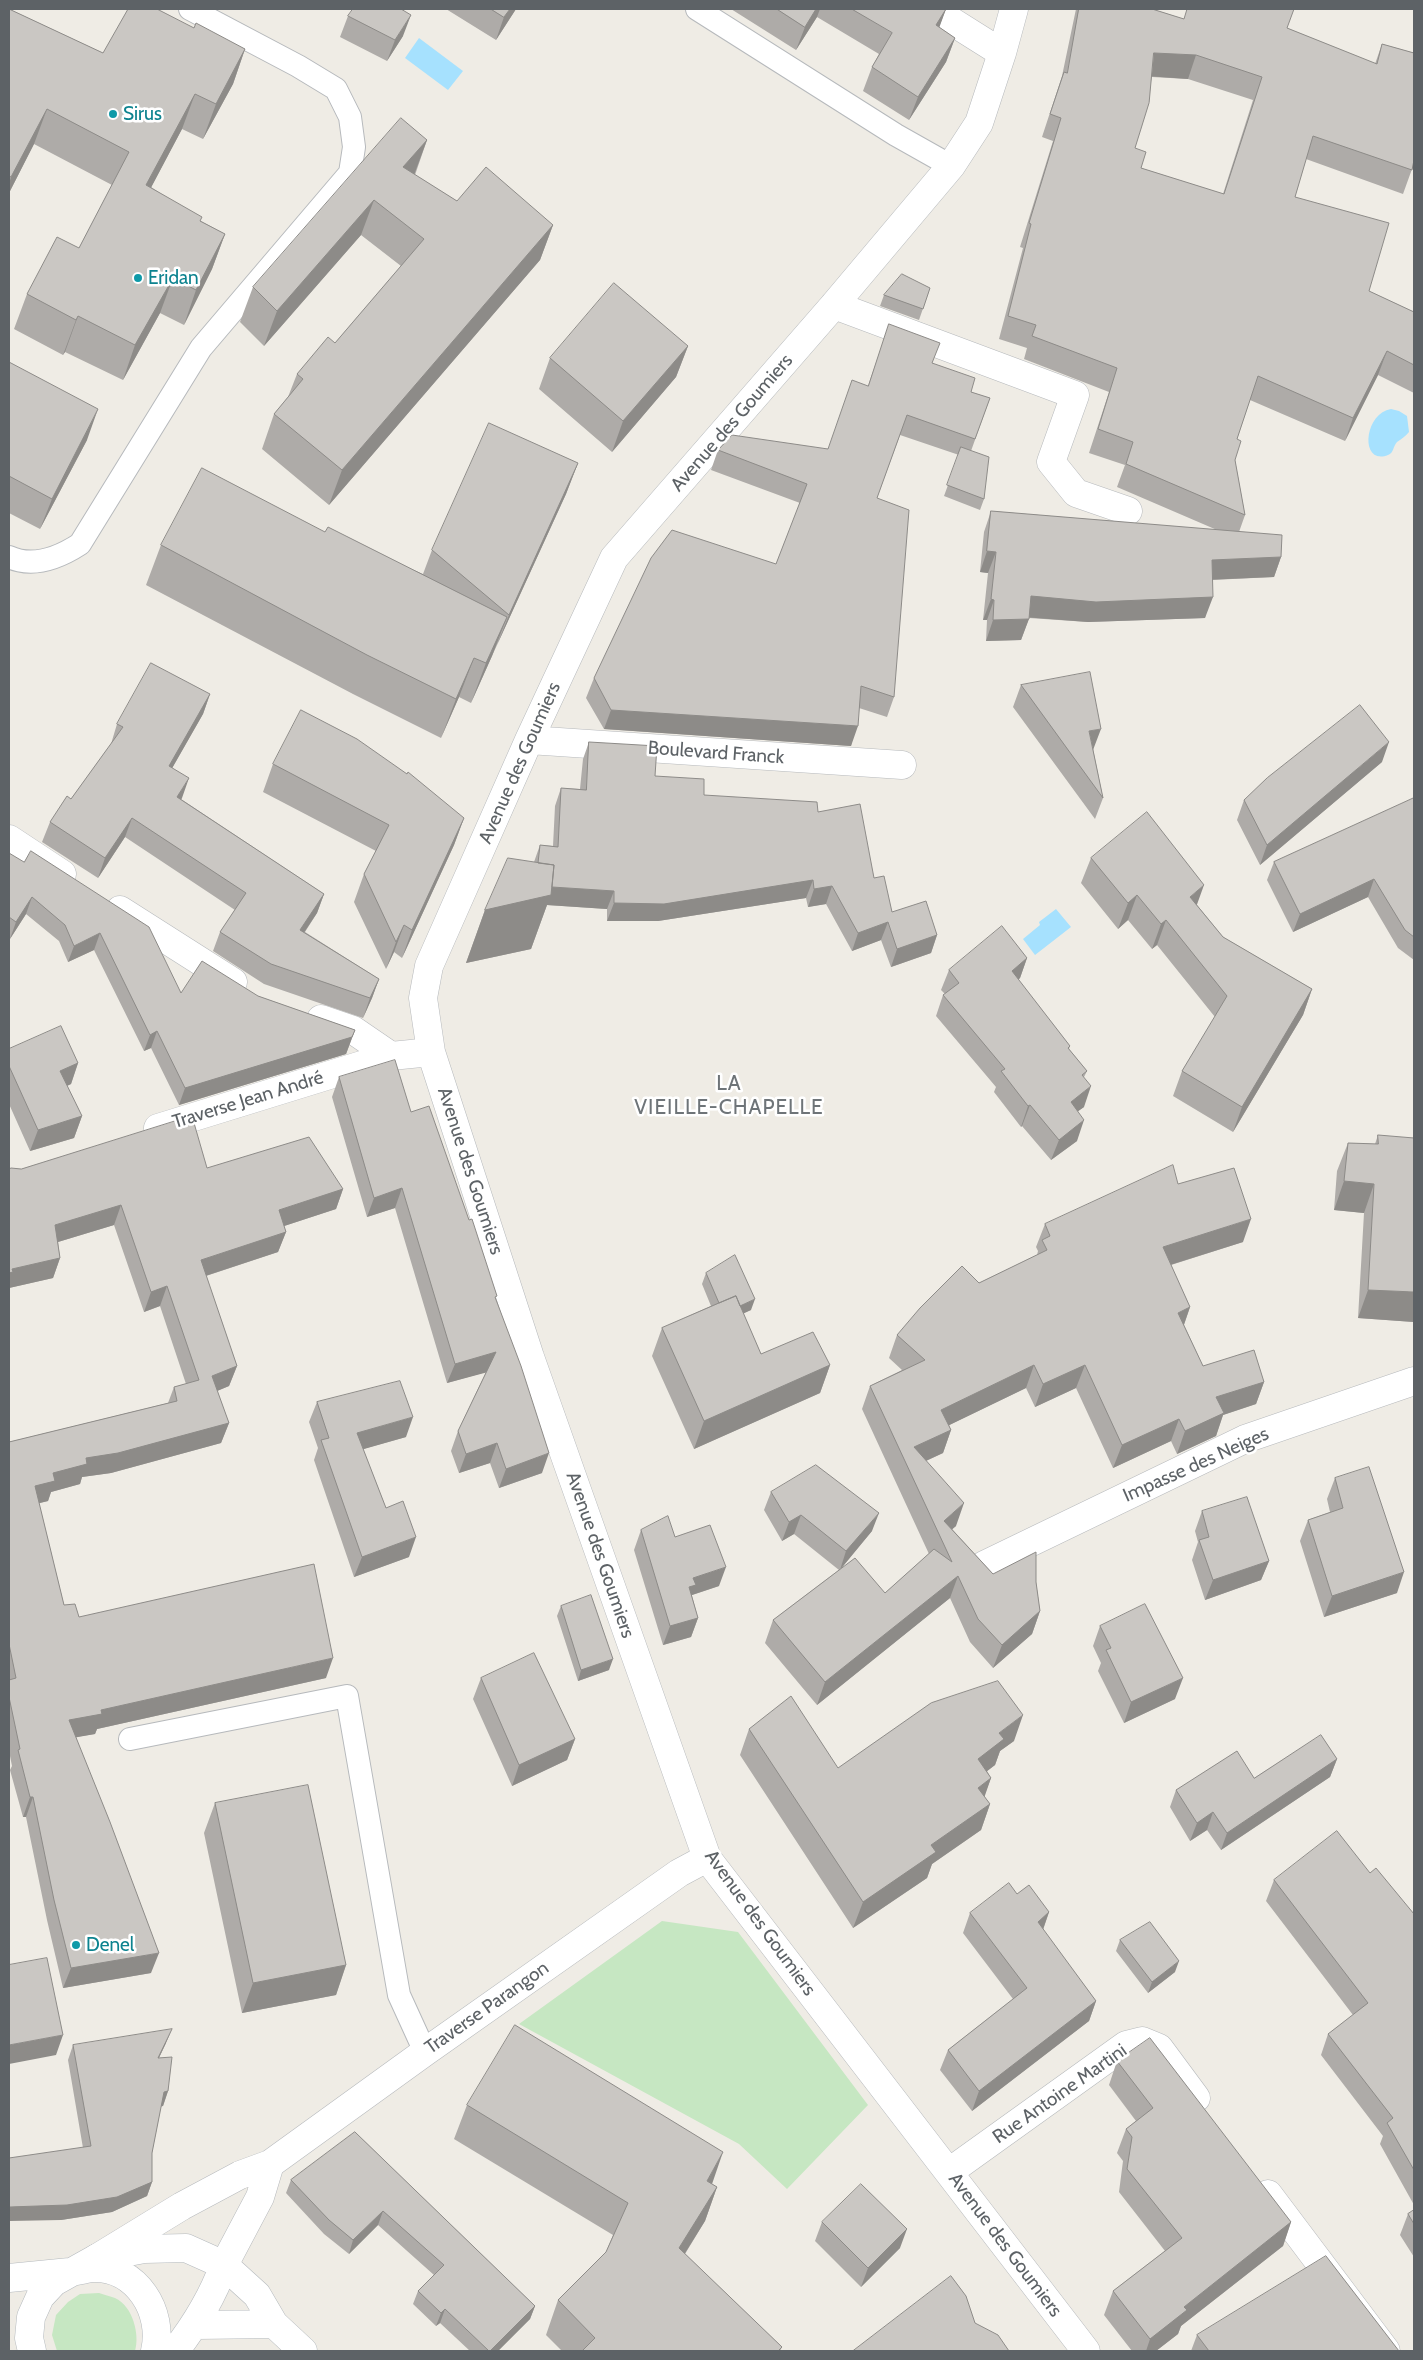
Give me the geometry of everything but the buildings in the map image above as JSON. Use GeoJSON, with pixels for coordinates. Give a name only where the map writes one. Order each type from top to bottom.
{"type":"FeatureCollection","features":[{"type":"Feature","properties":{"kind":"street"},"geometry":{"type":"LineString","coordinates":[[932,9],[1002,53]]}},
{"type":"Feature","properties":{"kind":"street","name":"Avenue des Goumiers"},"geometry":{"type":"LineString","coordinates":[[1014,9],[979,123],[951,166],[834,305],[614,558],[529,740],[428,966],[422,998],[431,1052],[530,1357],[707,1858],[1086,2351]]}},
{"type":"Feature","properties":{"kind":"street"},"geometry":{"type":"LineString","coordinates":[[834,305],[1075,395],[1051,462],[1076,493],[1128,511]]}},
{"type":"Feature","properties":{"kind":"street","name":"Boulevard Franck"},"geometry":{"type":"LineString","coordinates":[[529,740],[902,765]]}},
{"type":"Feature","properties":{"kind":"street"},"geometry":{"type":"LineString","coordinates":[[9,839],[257,998]]}},
{"type":"Feature","properties":{"kind":"street"},"geometry":{"type":"LineString","coordinates":[[301,1012],[353,1030],[391,1056]]}},
{"type":"Feature","properties":{"kind":"street","name":"Traverse Jean André"},"geometry":{"type":"LineString","coordinates":[[133,1136],[391,1056],[431,1052]]}},
{"type":"Feature","properties":{"kind":"street","name":"Impasse des Neiges"},"geometry":{"type":"LineString","coordinates":[[984,1565],[1245,1439],[1414,1381]]}},
{"type":"Feature","properties":{"kind":"street","name":"Traverse Parangon"},"geometry":{"type":"LineString","coordinates":[[32,2351],[29,2338],[31,2317],[40,2297],[54,2282],[182,2206],[240,2175],[270,2164],[679,1873],[707,1858]]}},
{"type":"Feature","properties":{"kind":"street","name":"Rue Antoine Martini"},"geometry":{"type":"LineString","coordinates":[[949,2172],[1126,2045],[1142,2041],[1158,2048],[1212,2120]]}},
{"type":"Feature","properties":{"kind":"street"},"geometry":{"type":"LineString","coordinates":[[175,2351],[196,2325],[214,2292],[224,2265],[260,2197],[270,2164]]}},
{"type":"Feature","properties":{"kind":"street"},"geometry":{"type":"LineString","coordinates":[[1254,2176],[1386,2351]]}},
{"type":"Feature","properties":{"kind":"street"},"geometry":{"type":"LineString","coordinates":[[97,2258],[144,2249],[186,2248],[224,2265],[258,2295],[274,2324],[303,2351]]}},
{"type":"Feature","properties":{"kind":"street"},"geometry":{"type":"LineString","coordinates":[[9,2278],[73,2272],[94,2268],[114,2272],[133,2282],[148,2298],[156,2318],[158,2339],[155,2351]]}},
{"type":"Feature","properties":{"kind":"street"},"geometry":{"type":"LineString","coordinates":[[196,2325],[274,2324]]}},
{"type":"Feature","properties":{"kind":"street"},"geometry":{"type":"LineString","coordinates":[[9,2348],[16,2351]]}},
{"type":"Feature","properties":{"kind":"lane"},"geometry":{"type":"LineString","coordinates":[[9,557],[38,561],[62,556],[80,544],[201,348],[350,173],[354,147],[350,117],[336,89],[298,66],[190,9]]}},
{"type":"Feature","properties":{"kind":"lane"},"geometry":{"type":"LineString","coordinates":[[697,9],[896,135],[951,166]]}},
{"type":"Feature","properties":{"kind":"lane"},"geometry":{"type":"LineString","coordinates":[[130,1739],[347,1696],[399,1995],[425,2052]]}},
{"type":"Feature","properties":{"kind":"green space"},"geometry":{"type":"Polygon","coordinates":[[[662,1921],[738,1932],[868,2105],[787,2189],[739,2144],[519,2024],[662,1921]]]}},
{"type":"Feature","properties":{"kind":"green space"},"geometry":{"type":"Polygon","coordinates":[[[99,2293],[115,2298],[131,2314],[137,2337],[135,2351],[57,2351],[52,2335],[56,2315],[68,2302],[80,2294],[99,2293]]]}},
{"type":"Feature","properties":{"kind":"water"},"geometry":{"type":"Polygon","coordinates":[[[419,38],[463,71],[448,90],[405,58],[419,38]]]}},
{"type":"Feature","properties":{"kind":"water"},"geometry":{"type":"Polygon","coordinates":[[[1391,409],[1407,416],[1409,432],[1397,442],[1390,454],[1379,456],[1373,453],[1369,447],[1370,429],[1382,413],[1391,409]]]}},
{"type":"Feature","properties":{"kind":"water"},"geometry":{"type":"Polygon","coordinates":[[[1056,909],[1071,927],[1035,955],[1023,939],[1040,925],[1039,922],[1056,909]]]}},
{"type":"Feature","properties":{"kind":"place","name":"Sirus"},"geometry":{"type":"Point","coordinates":[113,114]}},
{"type":"Feature","properties":{"kind":"place","name":"Eridan"},"geometry":{"type":"Point","coordinates":[138,278]}},
{"type":"Feature","properties":{"kind":"place","name":"Denel"},"geometry":{"type":"Point","coordinates":[76,1945]}},
{"type":"Feature","properties":{"kind":"district","name":"LA VIEILLE-CHAPELLE"},"geometry":{"type":"Point","coordinates":[729,1096]}}]}
